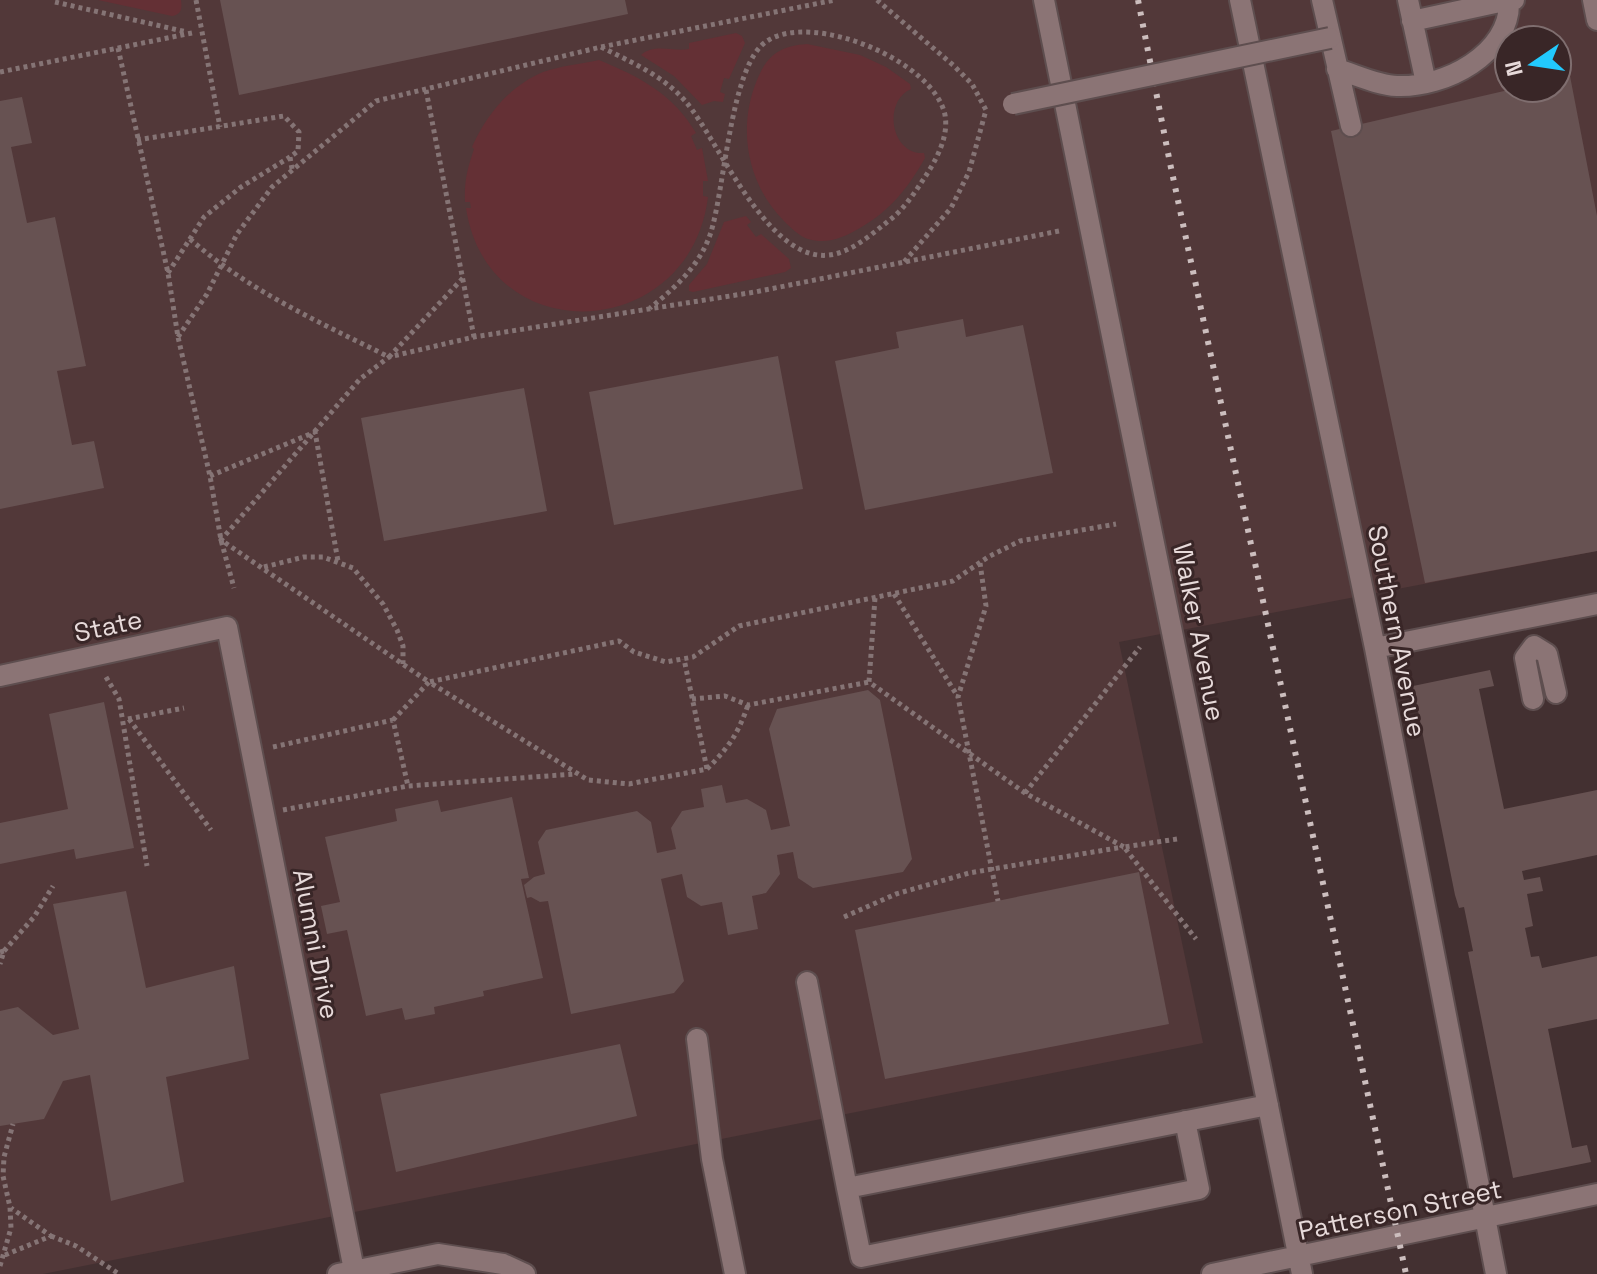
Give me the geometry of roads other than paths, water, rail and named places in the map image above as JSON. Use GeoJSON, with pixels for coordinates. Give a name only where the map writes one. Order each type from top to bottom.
{"type":"FeatureCollection","features":[{"type":"Feature","properties":{"kind":"street","name":"Walker Avenue"},"geometry":{"type":"LineString","coordinates":[[1044,0],[1300,1266]]}},
{"type":"Feature","properties":{"kind":"street","name":"Southern Avenue"},"geometry":{"type":"LineString","coordinates":[[1240,0],[1375,648],[1496,1274]]}},
{"type":"Feature","properties":{"kind":"street"},"geometry":{"type":"LineString","coordinates":[[1408,0],[1426,83]]}},
{"type":"Feature","properties":{"kind":"street"},"geometry":{"type":"LineString","coordinates":[[1337,69],[1380,84],[1399,86],[1426,83],[1456,73],[1477,60],[1504,31],[1510,16],[1511,0],[1412,21]]}},
{"type":"Feature","properties":{"kind":"street"},"geometry":{"type":"LineString","coordinates":[[1593,0],[1597,20]]}},
{"type":"Feature","properties":{"kind":"street"},"geometry":{"type":"LineString","coordinates":[[1326,2],[1330,38],[1351,126]]}},
{"type":"Feature","properties":{"kind":"street"},"geometry":{"type":"LineString","coordinates":[[1013,104],[1330,38]]}},
{"type":"Feature","properties":{"kind":"street"},"geometry":{"type":"LineString","coordinates":[[1375,648],[1597,604]]}},
{"type":"Feature","properties":{"kind":"street"},"geometry":{"type":"LineString","coordinates":[[1528,618],[1534,646],[1547,654],[1556,693]]}},
{"type":"Feature","properties":{"kind":"street","name":"State"},"geometry":{"type":"LineString","coordinates":[[0,676],[227,627]]}},
{"type":"Feature","properties":{"kind":"street","name":"Alumni Drive"},"geometry":{"type":"LineString","coordinates":[[227,627],[346,1272]]}},
{"type":"Feature","properties":{"kind":"street"},"geometry":{"type":"LineString","coordinates":[[1533,699],[1525,658],[1534,646]]}},
{"type":"Feature","properties":{"kind":"street"},"geometry":{"type":"LineString","coordinates":[[807,982],[861,1257],[1199,1189],[1185,1121]]}},
{"type":"Feature","properties":{"kind":"street"},"geometry":{"type":"LineString","coordinates":[[697,1039],[712,1159],[735,1274]]}},
{"type":"Feature","properties":{"kind":"street"},"geometry":{"type":"LineString","coordinates":[[847,1188],[1268,1105]]}},
{"type":"Feature","properties":{"kind":"street","name":"Patterson Street"},"geometry":{"type":"LineString","coordinates":[[1212,1274],[1300,1266],[1597,1194]]}},
{"type":"Feature","properties":{"kind":"street"},"geometry":{"type":"LineString","coordinates":[[346,1272],[440,1264],[503,1264],[525,1274]]}},
{"type":"Feature","properties":{"kind":"railway"},"geometry":{"type":"LineString","coordinates":[[1138,0],[1406,1274]]}}]}
